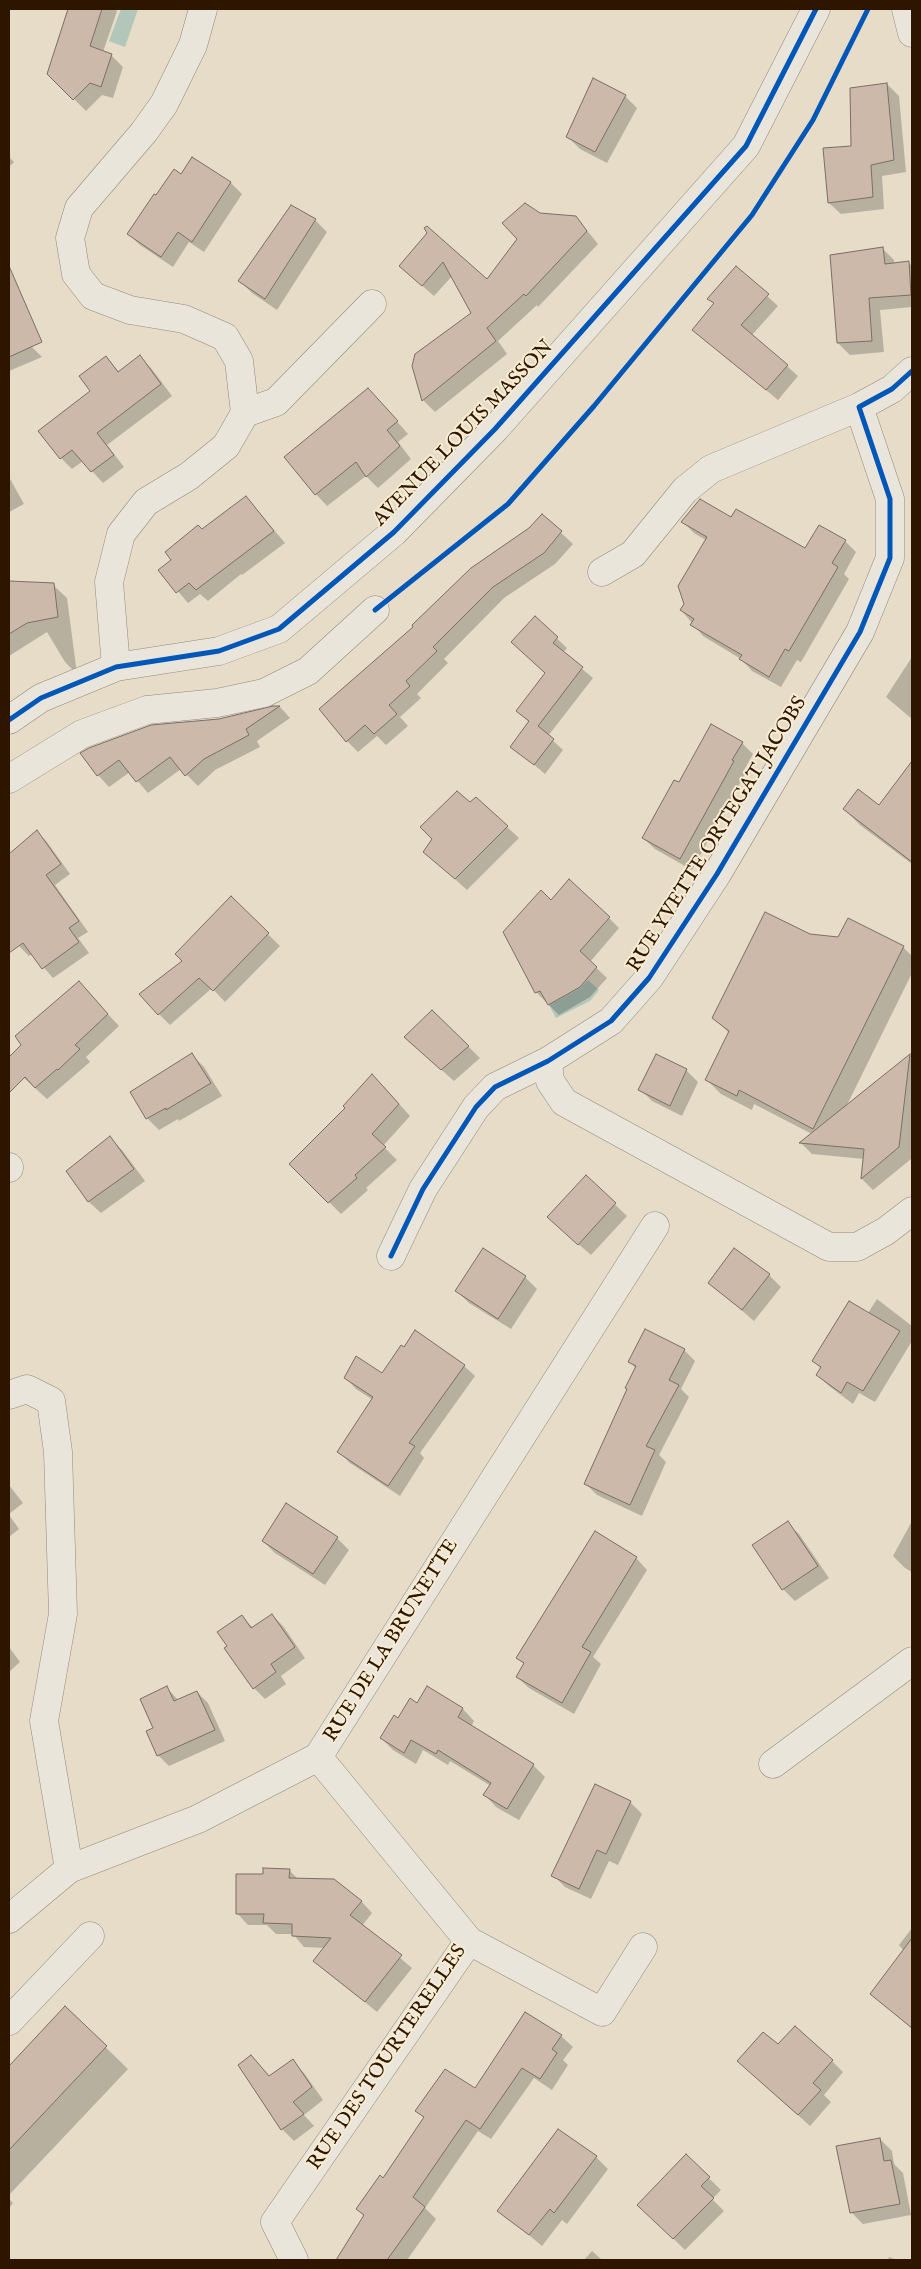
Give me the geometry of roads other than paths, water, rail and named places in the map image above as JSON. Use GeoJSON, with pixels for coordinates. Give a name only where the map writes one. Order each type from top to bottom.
{"type":"FeatureCollection","features":[{"type":"Feature","properties":{"kind":"street"},"geometry":{"type":"LineString","coordinates":[[116,667],[109,582],[121,534],[146,502],[189,476],[226,446],[245,413],[239,361],[225,337],[184,319],[130,310],[93,296],[76,274],[70,238],[79,208],[144,132],[164,104],[193,45],[203,9]]}},
{"type":"Feature","properties":{"kind":"street","name":"AVENUE LOUIS MASSON"},"geometry":{"type":"LineString","coordinates":[[9,720],[41,698],[116,667],[219,651],[279,628],[394,532],[495,429],[746,146],[816,9]]}},
{"type":"Feature","properties":{"kind":"street"},"geometry":{"type":"LineString","coordinates":[[906,9],[912,33]]}},
{"type":"Feature","properties":{"kind":"street"},"geometry":{"type":"LineString","coordinates":[[245,413],[276,402],[372,304]]}},
{"type":"Feature","properties":{"kind":"street"},"geometry":{"type":"LineString","coordinates":[[602,572],[633,554],[685,490],[711,469],[859,407],[892,389],[912,371]]}},
{"type":"Feature","properties":{"kind":"street","name":"RUE YVETTE ORTEGAT JACOBS"},"geometry":{"type":"LineString","coordinates":[[390,1256],[423,1189],[476,1107],[495,1087],[548,1061],[612,1021],[649,978],[716,874],[860,632],[890,558],[890,499],[859,407]]}},
{"type":"Feature","properties":{"kind":"street"},"geometry":{"type":"LineString","coordinates":[[9,779],[82,734],[147,710],[217,703],[264,693],[308,671],[375,610]]}},
{"type":"Feature","properties":{"kind":"street"},"geometry":{"type":"LineString","coordinates":[[548,1061],[550,1081],[564,1102],[829,1247],[857,1247],[886,1232],[912,1210]]}},
{"type":"Feature","properties":{"kind":"street","name":"RUE DE LA BRUNETTE"},"geometry":{"type":"LineString","coordinates":[[9,1920],[69,1869],[198,1819],[318,1757],[655,1226]]}},
{"type":"Feature","properties":{"kind":"street"},"geometry":{"type":"LineString","coordinates":[[18,1392],[51,1401],[58,1452],[63,1614],[44,1721],[69,1869]]}},
{"type":"Feature","properties":{"kind":"street"},"geometry":{"type":"LineString","coordinates":[[773,1764],[912,1661]]}},
{"type":"Feature","properties":{"kind":"street","name":"RUE DES TOURTERELLES"},"geometry":{"type":"LineString","coordinates":[[294,2260],[275,2222],[469,1941],[318,1757]]}},
{"type":"Feature","properties":{"kind":"street"},"geometry":{"type":"LineString","coordinates":[[9,2021],[90,1936]]}},
{"type":"Feature","properties":{"kind":"street"},"geometry":{"type":"LineString","coordinates":[[469,1941],[602,2012],[643,1947]]}}]}
